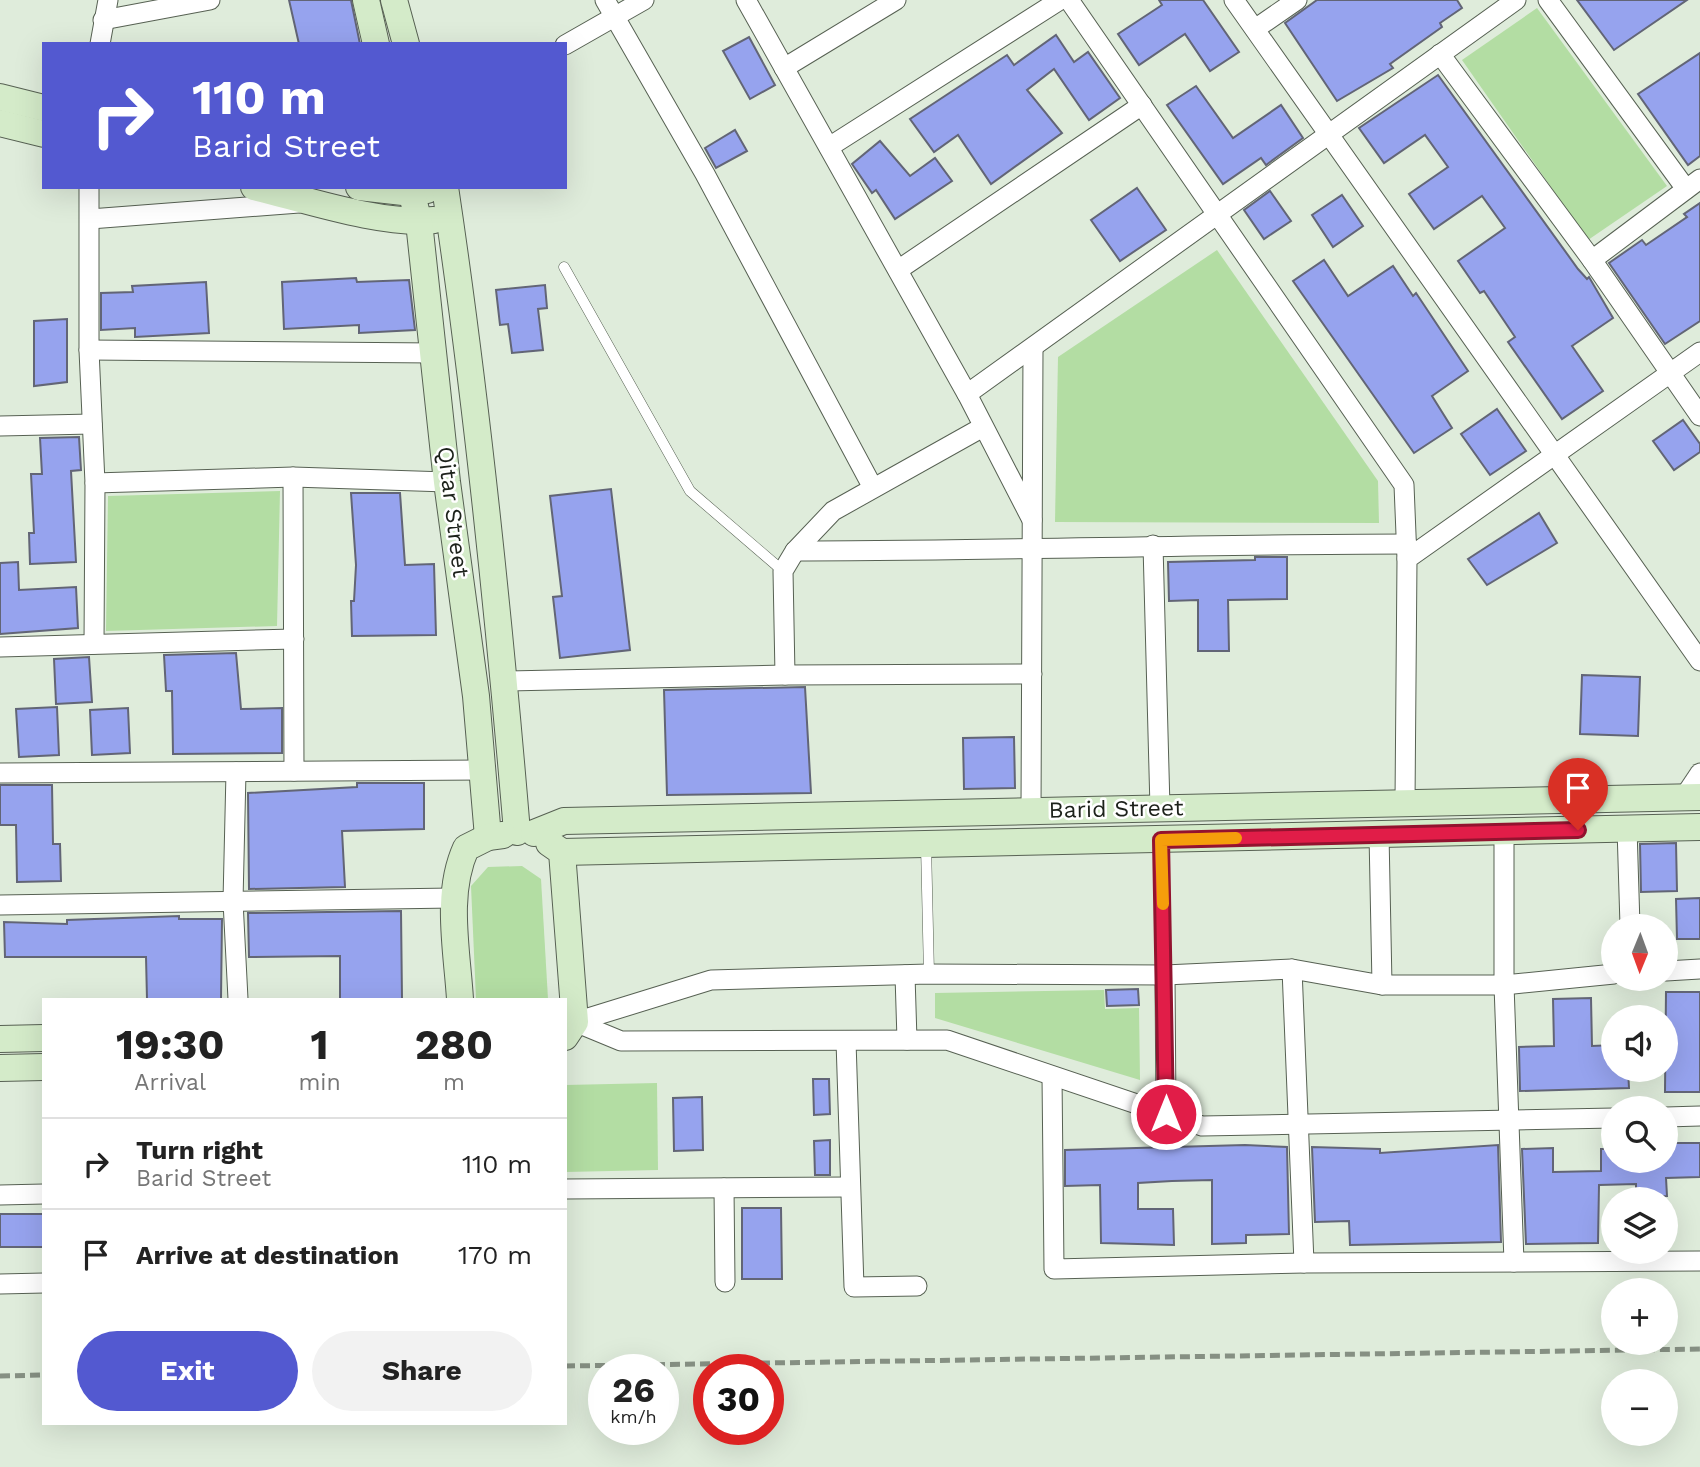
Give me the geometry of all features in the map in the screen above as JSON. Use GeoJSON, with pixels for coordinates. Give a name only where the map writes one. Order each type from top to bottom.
{"type":"FeatureCollection","features":[{"type":"Feature","properties":{"kind":"main road"},"geometry":{"type":"LineString","coordinates":[[366,0],[376,42]]}},
{"type":"Feature","properties":{"kind":"main road"},"geometry":{"type":"LineString","coordinates":[[394,0],[406,42]]}},
{"type":"Feature","properties":{"kind":"main road"},"geometry":{"type":"LineString","coordinates":[[0,97],[42,108]]}},
{"type":"Feature","properties":{"kind":"main road"},"geometry":{"type":"LineString","coordinates":[[0,123],[42,134]]}},
{"type":"Feature","properties":{"kind":"main road"},"geometry":{"type":"LineString","coordinates":[[262,189],[419,222],[450,218]]}},
{"type":"Feature","properties":{"kind":"main road"},"geometry":{"type":"LineString","coordinates":[[411,190],[428,189]]}},
{"type":"Feature","properties":{"kind":"main road","name":"Qitar Street"},"geometry":{"type":"LineString","coordinates":[[446,189],[525,833]]}},
{"type":"Feature","properties":{"kind":"main road","name":"Qitar Street"},"geometry":{"type":"LineString","coordinates":[[411,190],[419,222],[435,353],[483,770],[488,837]]}},
{"type":"Feature","properties":{"kind":"main road"},"geometry":{"type":"LineString","coordinates":[[439,392],[472,386]]}},
{"type":"Feature","properties":{"kind":"main road"},"geometry":{"type":"LineString","coordinates":[[450,495],[483,502]]}},
{"type":"Feature","properties":{"kind":"main road","name":"Barid Street"},"geometry":{"type":"LineString","coordinates":[[488,837],[525,833],[564,821],[1692,797]]}},
{"type":"Feature","properties":{"kind":"main road","name":"Barid Street"},"geometry":{"type":"LineString","coordinates":[[562,852],[1700,827]]}},
{"type":"Feature","properties":{"kind":"main road"},"geometry":{"type":"LineString","coordinates":[[525,833],[562,852],[570,1030]]}},
{"type":"Feature","properties":{"kind":"main road"},"geometry":{"type":"LineString","coordinates":[[460,998],[453,898],[456,869],[466,848],[488,837]]}},
{"type":"Feature","properties":{"kind":"main road"},"geometry":{"type":"LineString","coordinates":[[0,1039],[42,1038]]}},
{"type":"Feature","properties":{"kind":"main road"},"geometry":{"type":"LineString","coordinates":[[0,1068],[42,1068]]}},
{"type":"Feature","properties":{"kind":"street"},"geometry":{"type":"LineString","coordinates":[[100,42],[108,0]]}},
{"type":"Feature","properties":{"kind":"street"},"geometry":{"type":"LineString","coordinates":[[103,20],[210,0]]}},
{"type":"Feature","properties":{"kind":"street"},"geometry":{"type":"LineString","coordinates":[[567,43],[610,8],[643,0]]}},
{"type":"Feature","properties":{"kind":"street"},"geometry":{"type":"LineString","coordinates":[[746,0],[967,394],[1032,520]]}},
{"type":"Feature","properties":{"kind":"street"},"geometry":{"type":"LineString","coordinates":[[785,68],[896,0]]}},
{"type":"Feature","properties":{"kind":"street"},"geometry":{"type":"LineString","coordinates":[[829,147],[1060,0]]}},
{"type":"Feature","properties":{"kind":"street"},"geometry":{"type":"LineString","coordinates":[[1069,0],[1219,212],[1404,485],[1407,551],[1405,803]]}},
{"type":"Feature","properties":{"kind":"street"},"geometry":{"type":"LineString","coordinates":[[1234,0],[1700,661]]}},
{"type":"Feature","properties":{"kind":"street"},"geometry":{"type":"LineString","coordinates":[[1255,29],[1297,0]]}},
{"type":"Feature","properties":{"kind":"street"},"geometry":{"type":"LineString","coordinates":[[967,394],[1034,349],[1219,212],[1516,0]]}},
{"type":"Feature","properties":{"kind":"street"},"geometry":{"type":"LineString","coordinates":[[1548,0],[1693,184],[1592,260]]}},
{"type":"Feature","properties":{"kind":"street"},"geometry":{"type":"LineString","coordinates":[[610,8],[705,174],[872,486]]}},
{"type":"Feature","properties":{"kind":"street"},"geometry":{"type":"LineString","coordinates":[[1440,54],[1592,260],[1700,416]]}},
{"type":"Feature","properties":{"kind":"street"},"geometry":{"type":"LineString","coordinates":[[898,270],[1142,105]]}},
{"type":"Feature","properties":{"kind":"street"},"geometry":{"type":"LineString","coordinates":[[89,189],[89,350],[95,483],[94,644]]}},
{"type":"Feature","properties":{"kind":"street"},"geometry":{"type":"LineString","coordinates":[[90,219],[315,202]]}},
{"type":"Feature","properties":{"kind":"street"},"geometry":{"type":"LineString","coordinates":[[1031,811],[1034,349]]}},
{"type":"Feature","properties":{"kind":"street"},"geometry":{"type":"LineString","coordinates":[[89,350],[435,353]]}},
{"type":"Feature","properties":{"kind":"street"},"geometry":{"type":"LineString","coordinates":[[795,551],[1031,551],[1153,545],[1407,551],[1555,455],[1700,352]]}},
{"type":"Feature","properties":{"kind":"street"},"geometry":{"type":"LineString","coordinates":[[0,426],[92,424]]}},
{"type":"Feature","properties":{"kind":"street"},"geometry":{"type":"LineString","coordinates":[[785,675],[783,571],[795,551],[833,511],[872,486],[984,427]]}},
{"type":"Feature","properties":{"kind":"street"},"geometry":{"type":"LineString","coordinates":[[95,483],[293,477],[450,495]]}},
{"type":"Feature","properties":{"kind":"street"},"geometry":{"type":"LineString","coordinates":[[293,477],[294,771]]}},
{"type":"Feature","properties":{"kind":"street"},"geometry":{"type":"LineString","coordinates":[[1153,545],[1160,808]]}},
{"type":"Feature","properties":{"kind":"street"},"geometry":{"type":"LineString","coordinates":[[0,647],[294,639]]}},
{"type":"Feature","properties":{"kind":"street"},"geometry":{"type":"LineString","coordinates":[[505,681],[785,675],[1032,674]]}},
{"type":"Feature","properties":{"kind":"street"},"geometry":{"type":"LineString","coordinates":[[0,773],[483,770]]}},
{"type":"Feature","properties":{"kind":"street"},"geometry":{"type":"LineString","coordinates":[[236,772],[233,901],[238,998]]}},
{"type":"Feature","properties":{"kind":"street"},"geometry":{"type":"LineString","coordinates":[[1692,797],[1700,773]]}},
{"type":"Feature","properties":{"kind":"street"},"geometry":{"type":"LineString","coordinates":[[1627,828],[1630,914]]}},
{"type":"Feature","properties":{"kind":"street"},"geometry":{"type":"LineString","coordinates":[[1504,831],[1504,985],[1511,1120],[1514,1262]]}},
{"type":"Feature","properties":{"kind":"street"},"geometry":{"type":"LineString","coordinates":[[1379,834],[1382,985]]}},
{"type":"Feature","properties":{"kind":"street"},"geometry":{"type":"LineString","coordinates":[[0,905],[453,898]]}},
{"type":"Feature","properties":{"kind":"street"},"geometry":{"type":"LineString","coordinates":[[570,1030],[711,980],[929,974],[1165,975],[1292,969],[1382,985],[1504,985],[1601,975]]}},
{"type":"Feature","properties":{"kind":"street"},"geometry":{"type":"LineString","coordinates":[[1292,969],[1304,1263]]}},
{"type":"Feature","properties":{"kind":"street"},"geometry":{"type":"LineString","coordinates":[[1678,970],[1700,969]]}},
{"type":"Feature","properties":{"kind":"street"},"geometry":{"type":"LineString","coordinates":[[905,975],[906,1040]]}},
{"type":"Feature","properties":{"kind":"street"},"geometry":{"type":"LineString","coordinates":[[1165,975],[1166,1114]]}},
{"type":"Feature","properties":{"kind":"street"},"geometry":{"type":"LineString","coordinates":[[570,1030],[621,1041],[947,1040],[1202,1126],[1601,1118]]}},
{"type":"Feature","properties":{"kind":"street"},"geometry":{"type":"LineString","coordinates":[[846,1041],[854,1287],[917,1286]]}},
{"type":"Feature","properties":{"kind":"street"},"geometry":{"type":"LineString","coordinates":[[1052,1076],[1054,1269],[1304,1263],[1700,1261]]}},
{"type":"Feature","properties":{"kind":"street"},"geometry":{"type":"LineString","coordinates":[[1678,1116],[1700,1116]]}},
{"type":"Feature","properties":{"kind":"street"},"geometry":{"type":"LineString","coordinates":[[567,1189],[850,1187]]}},
{"type":"Feature","properties":{"kind":"street"},"geometry":{"type":"LineString","coordinates":[[724,1188],[725,1282]]}},
{"type":"Feature","properties":{"kind":"street"},"geometry":{"type":"LineString","coordinates":[[0,1195],[42,1194]]}},
{"type":"Feature","properties":{"kind":"street"},"geometry":{"type":"LineString","coordinates":[[0,1284],[42,1283]]}},
{"type":"Feature","properties":{"kind":"lane"},"geometry":{"type":"LineString","coordinates":[[564,267],[690,491],[783,571]]}},
{"type":"Feature","properties":{"kind":"lane"},"geometry":{"type":"LineString","coordinates":[[1161,840],[1165,975]]}},
{"type":"Feature","properties":{"kind":"lane"},"geometry":{"type":"LineString","coordinates":[[926,844],[929,974]]}},
{"type":"Feature","properties":{"kind":"green space"},"geometry":{"type":"Polygon","coordinates":[[[1537,8],[1667,186],[1588,240],[1462,60],[1537,8]]]}},
{"type":"Feature","properties":{"kind":"green space"},"geometry":{"type":"Polygon","coordinates":[[[1217,250],[1378,481],[1379,523],[1055,522],[1058,357],[1217,250]]]}},
{"type":"Feature","properties":{"kind":"green space"},"geometry":{"type":"Polygon","coordinates":[[[280,491],[277,626],[106,631],[108,496],[280,491]]]}},
{"type":"Feature","properties":{"kind":"green space"},"geometry":{"type":"Polygon","coordinates":[[[522,866],[541,879],[548,998],[476,998],[471,886],[488,867],[522,866]]]}},
{"type":"Feature","properties":{"kind":"green space"},"geometry":{"type":"Polygon","coordinates":[[[1104,990],[1105,1009],[1139,1008],[1140,1080],[935,1018],[935,993],[1104,990]]]}},
{"type":"Feature","properties":{"kind":"green space"},"geometry":{"type":"Polygon","coordinates":[[[657,1083],[658,1170],[567,1172],[567,1085],[657,1083]]]}},
{"type":"Feature","properties":{"kind":"building"},"geometry":{"type":"Polygon","coordinates":[[[289,0],[351,0],[360,42],[299,42],[289,0]]]}},
{"type":"Feature","properties":{"kind":"building"},"geometry":{"type":"Polygon","coordinates":[[[1159,0],[1203,0],[1239,52],[1210,71],[1185,34],[1139,65],[1118,34],[1162,5],[1159,0]]]}},
{"type":"Feature","properties":{"kind":"building"},"geometry":{"type":"Polygon","coordinates":[[[1317,0],[1457,0],[1462,8],[1440,23],[1442,27],[1390,64],[1393,68],[1337,101],[1285,23],[1317,0]]]}},
{"type":"Feature","properties":{"kind":"building"},"geometry":{"type":"Polygon","coordinates":[[[1577,0],[1687,0],[1614,50],[1577,0]]]}},
{"type":"Feature","properties":{"kind":"building"},"geometry":{"type":"Polygon","coordinates":[[[1056,35],[1074,62],[1088,52],[1120,98],[1089,120],[1054,69],[1027,90],[1062,133],[991,184],[958,135],[934,152],[910,119],[1007,55],[1014,65],[1056,35]]]}},
{"type":"Feature","properties":{"kind":"building"},"geometry":{"type":"Polygon","coordinates":[[[749,37],[775,85],[750,99],[723,51],[749,37]]]}},
{"type":"Feature","properties":{"kind":"building"},"geometry":{"type":"Polygon","coordinates":[[[1700,53],[1700,156],[1688,165],[1638,94],[1700,53]]]}},
{"type":"Feature","properties":{"kind":"building"},"geometry":{"type":"Polygon","coordinates":[[[1438,75],[1578,269],[1587,279],[1589,277],[1613,318],[1572,346],[1603,391],[1562,419],[1508,342],[1515,337],[1484,291],[1480,293],[1458,261],[1505,228],[1482,196],[1434,229],[1409,194],[1448,167],[1425,135],[1384,163],[1359,128],[1438,75]]]}},
{"type":"Feature","properties":{"kind":"building"},"geometry":{"type":"Polygon","coordinates":[[[1196,86],[1233,138],[1281,105],[1303,138],[1266,165],[1261,158],[1223,184],[1167,105],[1196,86]]]}},
{"type":"Feature","properties":{"kind":"building"},"geometry":{"type":"Polygon","coordinates":[[[735,130],[747,151],[716,168],[705,148],[735,130]]]}},
{"type":"Feature","properties":{"kind":"building"},"geometry":{"type":"Polygon","coordinates":[[[880,141],[910,176],[935,158],[952,181],[895,219],[876,190],[872,193],[852,164],[880,141]]]}},
{"type":"Feature","properties":{"kind":"building"},"geometry":{"type":"Polygon","coordinates":[[[1137,188],[1166,230],[1120,261],[1091,220],[1137,188]]]}},
{"type":"Feature","properties":{"kind":"building"},"geometry":{"type":"Polygon","coordinates":[[[1270,191],[1291,221],[1264,239],[1244,210],[1270,191]]]}},
{"type":"Feature","properties":{"kind":"building"},"geometry":{"type":"Polygon","coordinates":[[[1342,195],[1363,226],[1333,247],[1312,215],[1342,195]]]}},
{"type":"Feature","properties":{"kind":"building"},"geometry":{"type":"Polygon","coordinates":[[[1700,203],[1700,321],[1665,344],[1609,263],[1642,240],[1646,245],[1687,217],[1684,214],[1700,203]]]}},
{"type":"Feature","properties":{"kind":"building"},"geometry":{"type":"Polygon","coordinates":[[[1324,260],[1348,296],[1393,266],[1413,296],[1416,293],[1468,371],[1432,396],[1452,428],[1414,453],[1293,281],[1324,260]]]}},
{"type":"Feature","properties":{"kind":"building"},"geometry":{"type":"Polygon","coordinates":[[[356,278],[357,282],[409,280],[415,330],[359,333],[359,325],[284,329],[282,282],[356,278]]]}},
{"type":"Feature","properties":{"kind":"building"},"geometry":{"type":"Polygon","coordinates":[[[206,282],[209,333],[135,337],[135,328],[101,330],[101,293],[133,292],[132,286],[206,282]]]}},
{"type":"Feature","properties":{"kind":"building"},"geometry":{"type":"Polygon","coordinates":[[[545,285],[547,308],[538,309],[543,350],[512,353],[508,324],[500,325],[496,290],[545,285]]]}},
{"type":"Feature","properties":{"kind":"building"},"geometry":{"type":"Polygon","coordinates":[[[67,319],[67,382],[34,386],[34,321],[67,319]]]}},
{"type":"Feature","properties":{"kind":"building"},"geometry":{"type":"Polygon","coordinates":[[[1497,409],[1526,451],[1490,475],[1461,434],[1497,409]]]}},
{"type":"Feature","properties":{"kind":"building"},"geometry":{"type":"Polygon","coordinates":[[[1683,420],[1700,444],[1700,452],[1674,470],[1653,441],[1683,420]]]}},
{"type":"Feature","properties":{"kind":"building"},"geometry":{"type":"Polygon","coordinates":[[[79,437],[81,470],[71,471],[76,562],[30,564],[29,533],[34,533],[31,474],[42,474],[40,438],[79,437]]]}},
{"type":"Feature","properties":{"kind":"building"},"geometry":{"type":"Polygon","coordinates":[[[611,489],[630,650],[560,658],[553,597],[562,596],[550,496],[611,489]]]}},
{"type":"Feature","properties":{"kind":"building"},"geometry":{"type":"Polygon","coordinates":[[[351,493],[400,493],[405,565],[434,564],[436,635],[352,636],[351,601],[354,601],[356,565],[351,493]]]}},
{"type":"Feature","properties":{"kind":"building"},"geometry":{"type":"Polygon","coordinates":[[[1539,513],[1557,543],[1487,585],[1468,559],[1539,513]]]}},
{"type":"Feature","properties":{"kind":"building"},"geometry":{"type":"Polygon","coordinates":[[[1255,557],[1287,557],[1287,599],[1228,600],[1229,651],[1198,651],[1198,600],[1169,601],[1168,562],[1255,560],[1255,557]]]}},
{"type":"Feature","properties":{"kind":"building"},"geometry":{"type":"Polygon","coordinates":[[[18,562],[19,590],[76,587],[78,628],[0,634],[0,563],[18,562]]]}},
{"type":"Feature","properties":{"kind":"building"},"geometry":{"type":"Polygon","coordinates":[[[236,653],[241,709],[282,708],[282,753],[173,754],[172,691],[166,691],[164,655],[236,653]]]}},
{"type":"Feature","properties":{"kind":"building"},"geometry":{"type":"Polygon","coordinates":[[[89,657],[92,702],[56,704],[54,659],[89,657]]]}},
{"type":"Feature","properties":{"kind":"building"},"geometry":{"type":"Polygon","coordinates":[[[1582,675],[1640,677],[1638,736],[1580,734],[1582,675]]]}},
{"type":"Feature","properties":{"kind":"building"},"geometry":{"type":"Polygon","coordinates":[[[805,687],[811,793],[667,795],[664,690],[805,687]]]}},
{"type":"Feature","properties":{"kind":"building"},"geometry":{"type":"Polygon","coordinates":[[[57,707],[59,755],[19,757],[16,709],[57,707]]]}},
{"type":"Feature","properties":{"kind":"building"},"geometry":{"type":"Polygon","coordinates":[[[128,708],[130,753],[92,755],[90,710],[128,708]]]}},
{"type":"Feature","properties":{"kind":"building"},"geometry":{"type":"Polygon","coordinates":[[[1014,737],[1015,788],[964,789],[963,738],[1014,737]]]}},
{"type":"Feature","properties":{"kind":"building"},"geometry":{"type":"Polygon","coordinates":[[[357,783],[424,783],[424,829],[342,831],[345,887],[249,889],[248,793],[357,787],[357,783]]]}},
{"type":"Feature","properties":{"kind":"building"},"geometry":{"type":"Polygon","coordinates":[[[0,785],[52,785],[53,844],[60,844],[61,881],[17,882],[16,825],[0,825],[0,785]]]}},
{"type":"Feature","properties":{"kind":"building"},"geometry":{"type":"Polygon","coordinates":[[[1676,843],[1677,891],[1641,892],[1640,844],[1676,843]]]}},
{"type":"Feature","properties":{"kind":"building"},"geometry":{"type":"Polygon","coordinates":[[[1700,898],[1700,939],[1678,939],[1676,899],[1700,898]]]}},
{"type":"Feature","properties":{"kind":"building"},"geometry":{"type":"Polygon","coordinates":[[[401,911],[402,998],[340,998],[340,956],[249,957],[248,913],[401,911]]]}},
{"type":"Feature","properties":{"kind":"building"},"geometry":{"type":"Polygon","coordinates":[[[179,916],[179,919],[222,919],[221,998],[147,998],[146,957],[5,957],[4,922],[67,924],[67,920],[179,916]]]}},
{"type":"Feature","properties":{"kind":"building"},"geometry":{"type":"Polygon","coordinates":[[[1138,989],[1139,1005],[1107,1006],[1106,990],[1138,989]]]}},
{"type":"Feature","properties":{"kind":"building"},"geometry":{"type":"Polygon","coordinates":[[[1666,992],[1700,992],[1700,1092],[1665,1092],[1665,1082],[1678,1082],[1678,1005],[1666,1005],[1666,992]]]}},
{"type":"Feature","properties":{"kind":"building"},"geometry":{"type":"Polygon","coordinates":[[[1591,998],[1592,1046],[1601,1046],[1601,1082],[1629,1082],[1629,1088],[1520,1091],[1519,1047],[1554,1046],[1553,999],[1591,998]]]}},
{"type":"Feature","properties":{"kind":"building"},"geometry":{"type":"Polygon","coordinates":[[[813,1079],[829,1079],[830,1114],[814,1115],[813,1079]]]}},
{"type":"Feature","properties":{"kind":"building"},"geometry":{"type":"Polygon","coordinates":[[[702,1097],[703,1150],[674,1151],[673,1098],[702,1097]]]}},
{"type":"Feature","properties":{"kind":"building"},"geometry":{"type":"Polygon","coordinates":[[[830,1140],[830,1175],[815,1175],[814,1141],[830,1140]]]}},
{"type":"Feature","properties":{"kind":"building"},"geometry":{"type":"Polygon","coordinates":[[[1678,1143],[1700,1143],[1700,1177],[1666,1178],[1666,1187],[1599,1185],[1598,1243],[1526,1244],[1522,1149],[1553,1148],[1553,1172],[1678,1173],[1678,1143]]]}},
{"type":"Feature","properties":{"kind":"building"},"geometry":{"type":"Polygon","coordinates":[[[1245,1145],[1287,1147],[1289,1234],[1246,1235],[1246,1243],[1212,1244],[1212,1180],[1172,1181],[1138,1183],[1138,1209],[1173,1209],[1174,1245],[1101,1243],[1100,1185],[1065,1186],[1065,1150],[1245,1145]]]}},
{"type":"Feature","properties":{"kind":"building"},"geometry":{"type":"Polygon","coordinates":[[[1498,1145],[1501,1242],[1350,1245],[1349,1221],[1315,1222],[1312,1147],[1380,1149],[1380,1153],[1498,1145]]]}},
{"type":"Feature","properties":{"kind":"building"},"geometry":{"type":"Polygon","coordinates":[[[742,1208],[781,1208],[782,1279],[742,1279],[742,1208]]]}},
{"type":"Feature","properties":{"kind":"building"},"geometry":{"type":"Polygon","coordinates":[[[0,1214],[42,1214],[42,1247],[0,1247],[0,1214]]]}},
{"type":"Feature","properties":{"kind":"railway"},"geometry":{"type":"LineString","coordinates":[[567,1366],[1700,1349]]}},
{"type":"Feature","properties":{"kind":"railway"},"geometry":{"type":"LineString","coordinates":[[0,1376],[42,1375]]}},
{"type":"Feature","properties":{"kind":"slow traffic"},"geometry":{"type":"LineString","coordinates":[[1163,904],[1161,840],[1236,838]]}},
{"type":"Feature","properties":{"kind":"route"},"geometry":{"type":"LineString","coordinates":[[1166,1114],[1161,840],[1578,830]]}}]}
